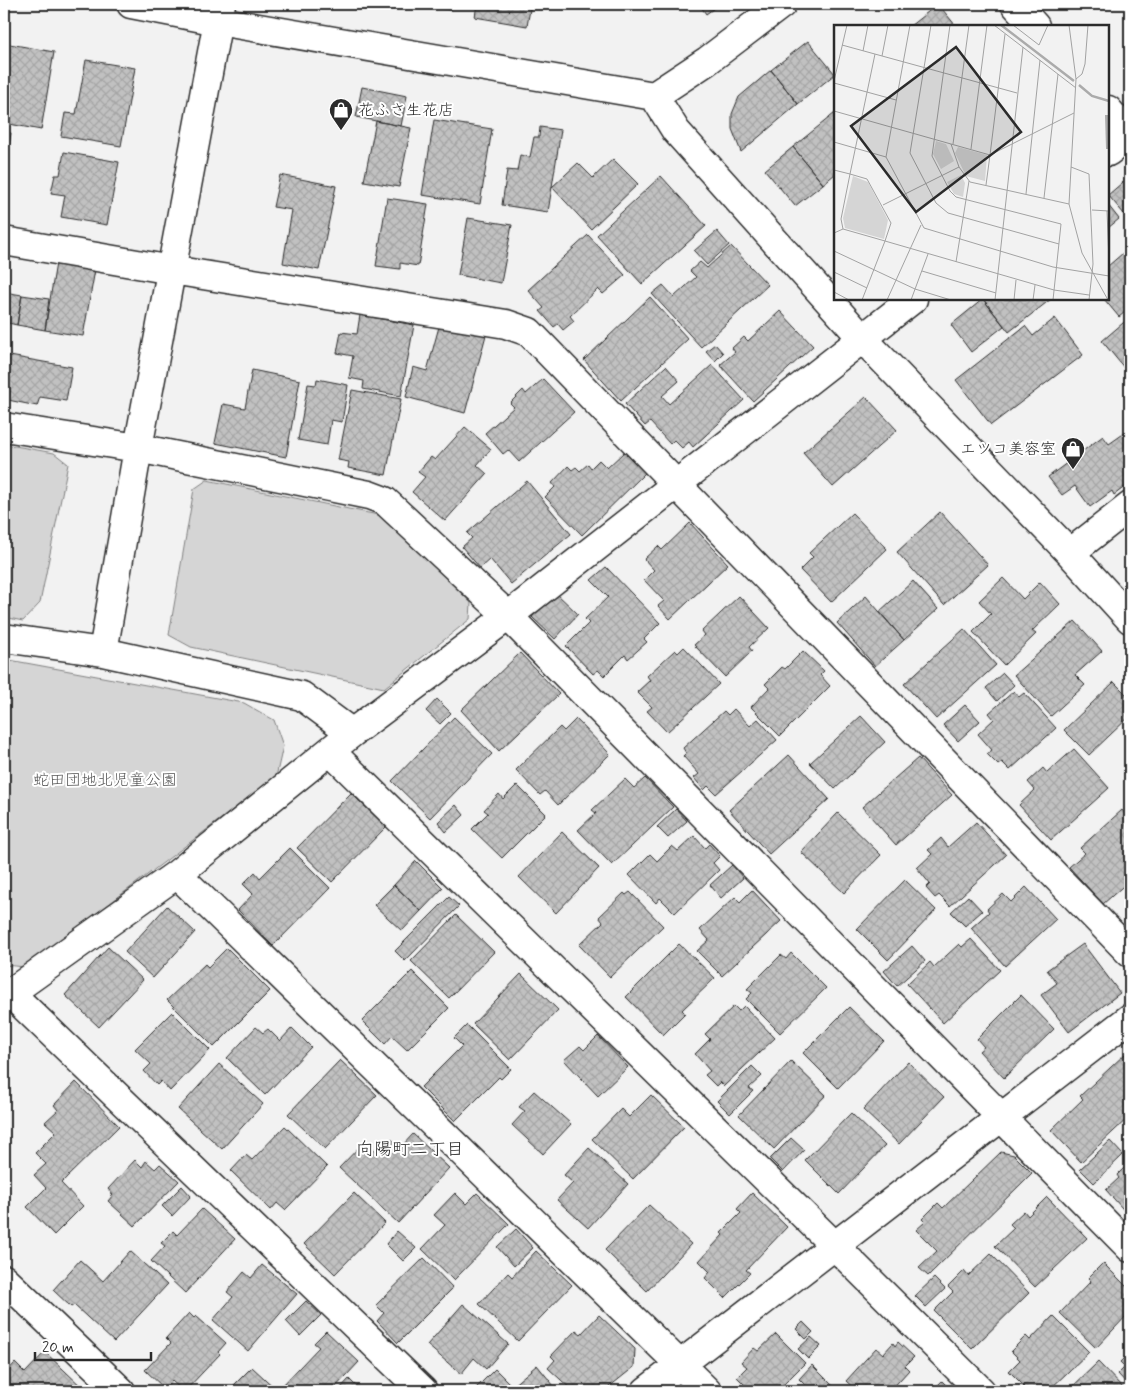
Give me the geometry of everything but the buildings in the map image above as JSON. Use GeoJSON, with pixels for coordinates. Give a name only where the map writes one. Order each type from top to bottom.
{"type":"FeatureCollection","features":[{"type":"Feature","properties":{"kind":"street"},"geometry":{"type":"LineString","coordinates":[[131,4],[220,12],[654,96],[706,61],[782,4]]}},
{"type":"Feature","properties":{"kind":"street"},"geometry":{"type":"LineString","coordinates":[[1015,4],[1033,25]]}},
{"type":"Feature","properties":{"kind":"street"},"geometry":{"type":"LineString","coordinates":[[102,652],[138,448],[220,12]]}},
{"type":"Feature","properties":{"kind":"street"},"geometry":{"type":"LineString","coordinates":[[654,96],[676,131],[862,338],[1070,552],[1130,620]]}},
{"type":"Feature","properties":{"kind":"street"},"geometry":{"type":"LineString","coordinates":[[1109,111],[1130,136],[1109,151]]}},
{"type":"Feature","properties":{"kind":"street"},"geometry":{"type":"LineString","coordinates":[[4,241],[506,324],[529,332],[1130,953]]}},
{"type":"Feature","properties":{"kind":"street"},"geometry":{"type":"LineString","coordinates":[[423,1391],[6,995],[177,874],[352,733],[508,616],[913,300]]}},
{"type":"Feature","properties":{"kind":"street"},"geometry":{"type":"LineString","coordinates":[[4,427],[138,448],[369,494],[386,501],[508,616],[1130,1248]]}},
{"type":"Feature","properties":{"kind":"street"},"geometry":{"type":"LineString","coordinates":[[1070,552],[1130,506]]}},
{"type":"Feature","properties":{"kind":"street"},"geometry":{"type":"LineString","coordinates":[[4,638],[102,652],[302,696],[352,733]]}},
{"type":"Feature","properties":{"kind":"street"},"geometry":{"type":"LineString","coordinates":[[330,752],[981,1391]]}},
{"type":"Feature","properties":{"kind":"street"},"geometry":{"type":"LineString","coordinates":[[177,874],[707,1391]]}},
{"type":"Feature","properties":{"kind":"street"},"geometry":{"type":"LineString","coordinates":[[646,1391],[1130,1018]]}},
{"type":"Feature","properties":{"kind":"street"},"geometry":{"type":"LineString","coordinates":[[4,1278],[121,1391]]}},
{"type":"Feature","properties":{"kind":"green space"},"geometry":{"type":"Polygon","coordinates":[[[4,444],[54,453],[68,464],[40,603],[23,621],[4,617],[4,444]]]}},
{"type":"Feature","properties":{"kind":"green space"},"geometry":{"type":"Polygon","coordinates":[[[207,480],[383,516],[471,603],[470,619],[384,688],[191,647],[169,635],[194,489],[207,480]]]}},
{"type":"Feature","properties":{"kind":"green space","name":"蛇田団地北児童公園"},"geometry":{"type":"Polygon","coordinates":[[[4,659],[244,703],[274,720],[283,746],[276,777],[26,967],[4,965],[4,659]]]}},
{"type":"Feature","properties":{"kind":"place","name":"花ふさ生花店"},"geometry":{"type":"Point","coordinates":[341,131]}},
{"type":"Feature","properties":{"kind":"place","name":"エツコ美容室"},"geometry":{"type":"Point","coordinates":[1073,470]}},
{"type":"Feature","properties":{"kind":"district","name":"向陽町二丁目"},"geometry":{"type":"Point","coordinates":[410,1150]}}]}
